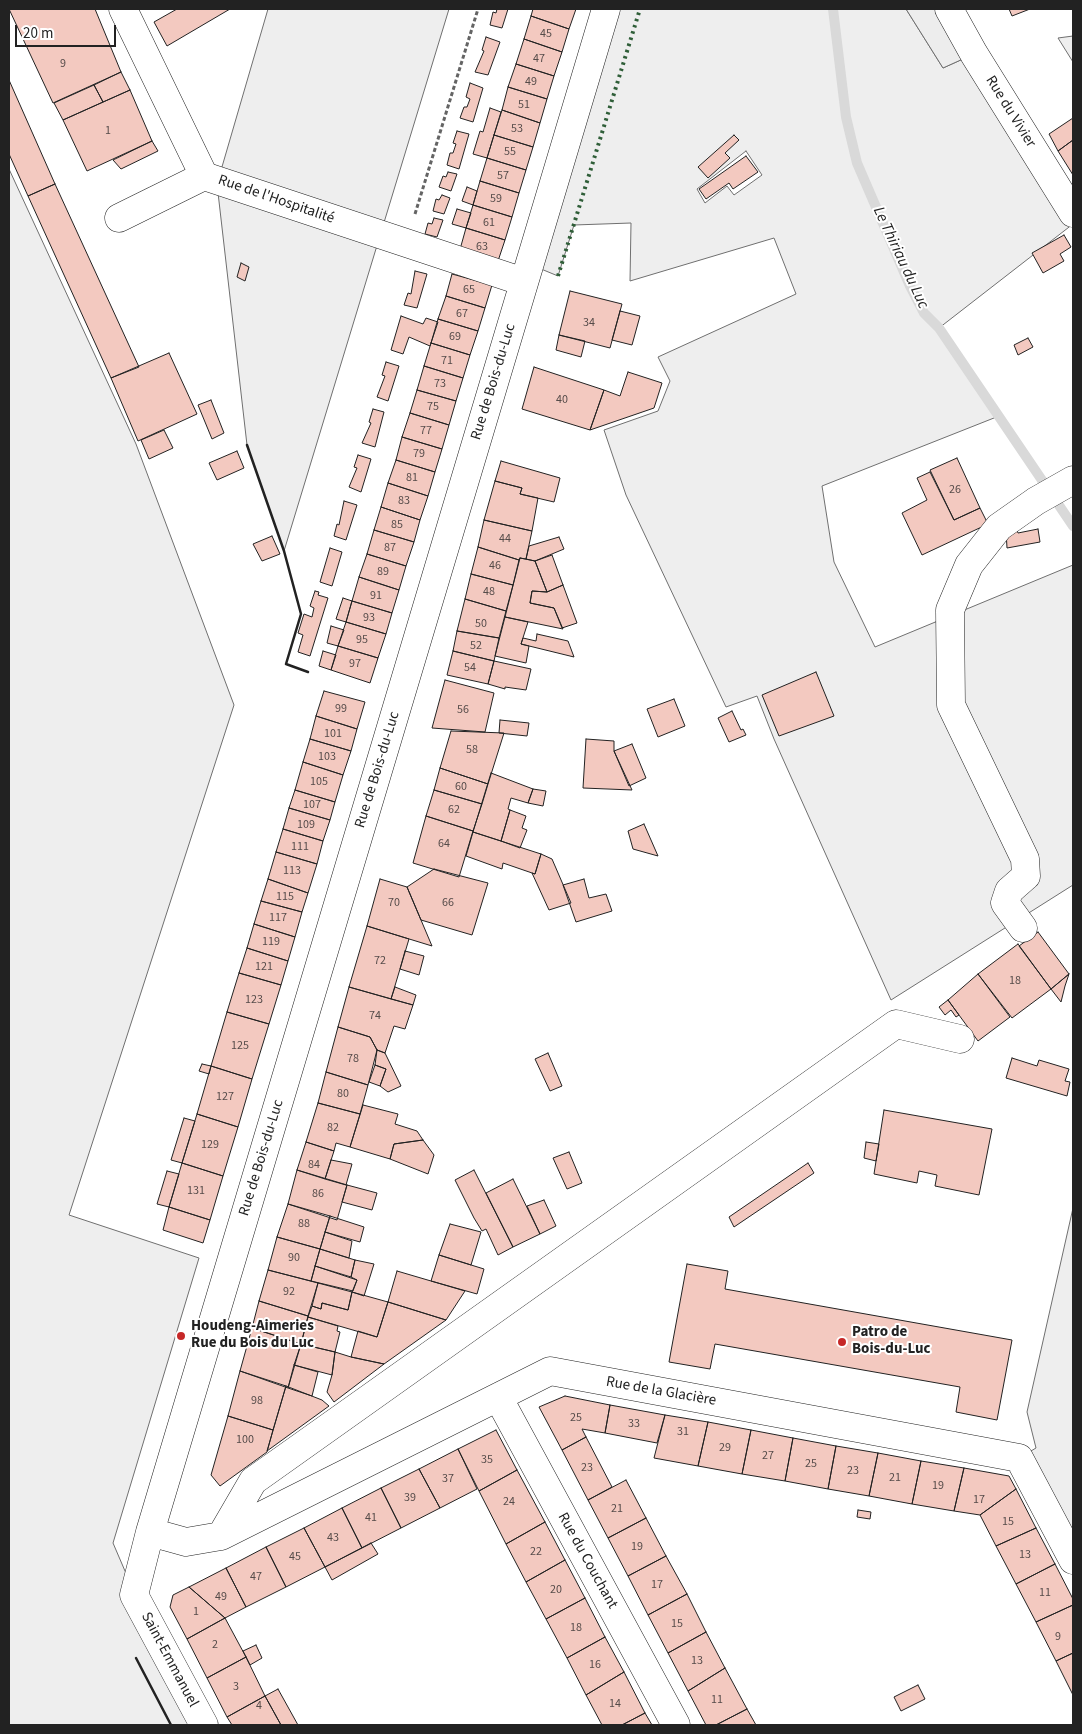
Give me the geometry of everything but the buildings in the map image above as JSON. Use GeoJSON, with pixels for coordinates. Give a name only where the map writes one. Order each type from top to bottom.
{"type":"FeatureCollection","features":[{"type":"Feature","properties":{"kind":"street","name":"Rue de l'Hospitalité"},"geometry":{"type":"LineString","coordinates":[[123,9],[204,176],[524,282]]}},
{"type":"Feature","properties":{"kind":"street","name":"Rue de Bois-du-Luc"},"geometry":{"type":"LineString","coordinates":[[134,1595],[150,1532],[606,9]]}},
{"type":"Feature","properties":{"kind":"street","name":"Rue du Vivier"},"geometry":{"type":"LineString","coordinates":[[949,9],[974,54],[1073,213]]}},
{"type":"Feature","properties":{"kind":"street"},"geometry":{"type":"LineString","coordinates":[[118,218],[204,176]]}},
{"type":"Feature","properties":{"kind":"street"},"geometry":{"type":"LineString","coordinates":[[1022,928],[1005,903],[1009,891],[1026,876],[1026,859],[951,705],[950,610],[969,565],[999,527],[1036,501],[1070,481]]}},
{"type":"Feature","properties":{"kind":"street"},"geometry":{"type":"LineString","coordinates":[[222,1536],[253,1481],[896,1024],[960,1039]]}},
{"type":"Feature","properties":{"kind":"street","name":"Rue de la Glacière"},"geometry":{"type":"LineString","coordinates":[[150,1532],[186,1542],[222,1536],[550,1371],[1019,1458],[1073,1560]]}},
{"type":"Feature","properties":{"kind":"street","name":"Rue du Couchant"},"geometry":{"type":"LineString","coordinates":[[498,1397],[676,1725]]}},
{"type":"Feature","properties":{"kind":"street","name":"Saint-Emmanuel"},"geometry":{"type":"LineString","coordinates":[[134,1595],[204,1725]]}},
{"type":"Feature","properties":{"kind":"path"},"geometry":{"type":"LineString","coordinates":[[406,244],[478,9]]}},
{"type":"Feature","properties":{"kind":"shaded area"},"geometry":{"type":"Polygon","coordinates":[[[268,9],[449,9],[284,551],[247,445],[217,184],[268,9]]]}},
{"type":"Feature","properties":{"kind":"shaded area"},"geometry":{"type":"Polygon","coordinates":[[[606,9],[906,9],[943,68],[974,54],[1073,224],[939,328],[999,416],[822,486],[834,562],[875,647],[1073,565],[1073,885],[891,1000],[774,739],[757,696],[726,707],[626,495],[604,430],[658,411],[670,381],[658,357],[796,294],[774,238],[630,281],[631,223],[574,225],[558,276],[529,264],[606,9]],[[746,151],[697,189],[705,203],[727,186],[734,195],[762,175],[746,151]]]}},
{"type":"Feature","properties":{"kind":"shaded area"},"geometry":{"type":"Polygon","coordinates":[[[906,9],[949,9],[974,54],[943,68],[906,9]]]}},
{"type":"Feature","properties":{"kind":"shaded area"},"geometry":{"type":"Polygon","coordinates":[[[1073,36],[1073,62],[1058,38],[1073,36]]]}},
{"type":"Feature","properties":{"kind":"shaded area"},"geometry":{"type":"Polygon","coordinates":[[[9,169],[136,444],[234,705],[69,1215],[199,1258],[113,1543],[143,1613],[203,1725],[9,1725],[9,169]]]}},
{"type":"Feature","properties":{"kind":"shaded area"},"geometry":{"type":"Polygon","coordinates":[[[1073,1208],[1073,1560],[1019,1458],[1036,1448],[1027,1412],[1073,1208]]]}},
{"type":"Feature","properties":{"kind":"waterway","name":"Le Thiriau du Luc"},"geometry":{"type":"LineString","coordinates":[[833,9],[846,117],[857,163],[910,286],[924,313],[939,328],[1073,526]]}},
{"type":"Feature","properties":{"kind":"hedge"},"geometry":{"type":"LineString","coordinates":[[558,276],[640,9]]}},
{"type":"Feature","properties":{"kind":"wall"},"geometry":{"type":"LineString","coordinates":[[247,445],[284,551],[301,614],[286,664],[308,672]]}},
{"type":"Feature","properties":{"kind":"wall"},"geometry":{"type":"LineString","coordinates":[[136,1658],[171,1725]]}},
{"type":"Feature","properties":{"kind":"place","name":"Houdeng-Aimeries Rue du Bois du Luc"},"geometry":{"type":"Point","coordinates":[181,1336]}},
{"type":"Feature","properties":{"kind":"place","name":"Patro de Bois-du-Luc"},"geometry":{"type":"Point","coordinates":[842,1342]}}]}
